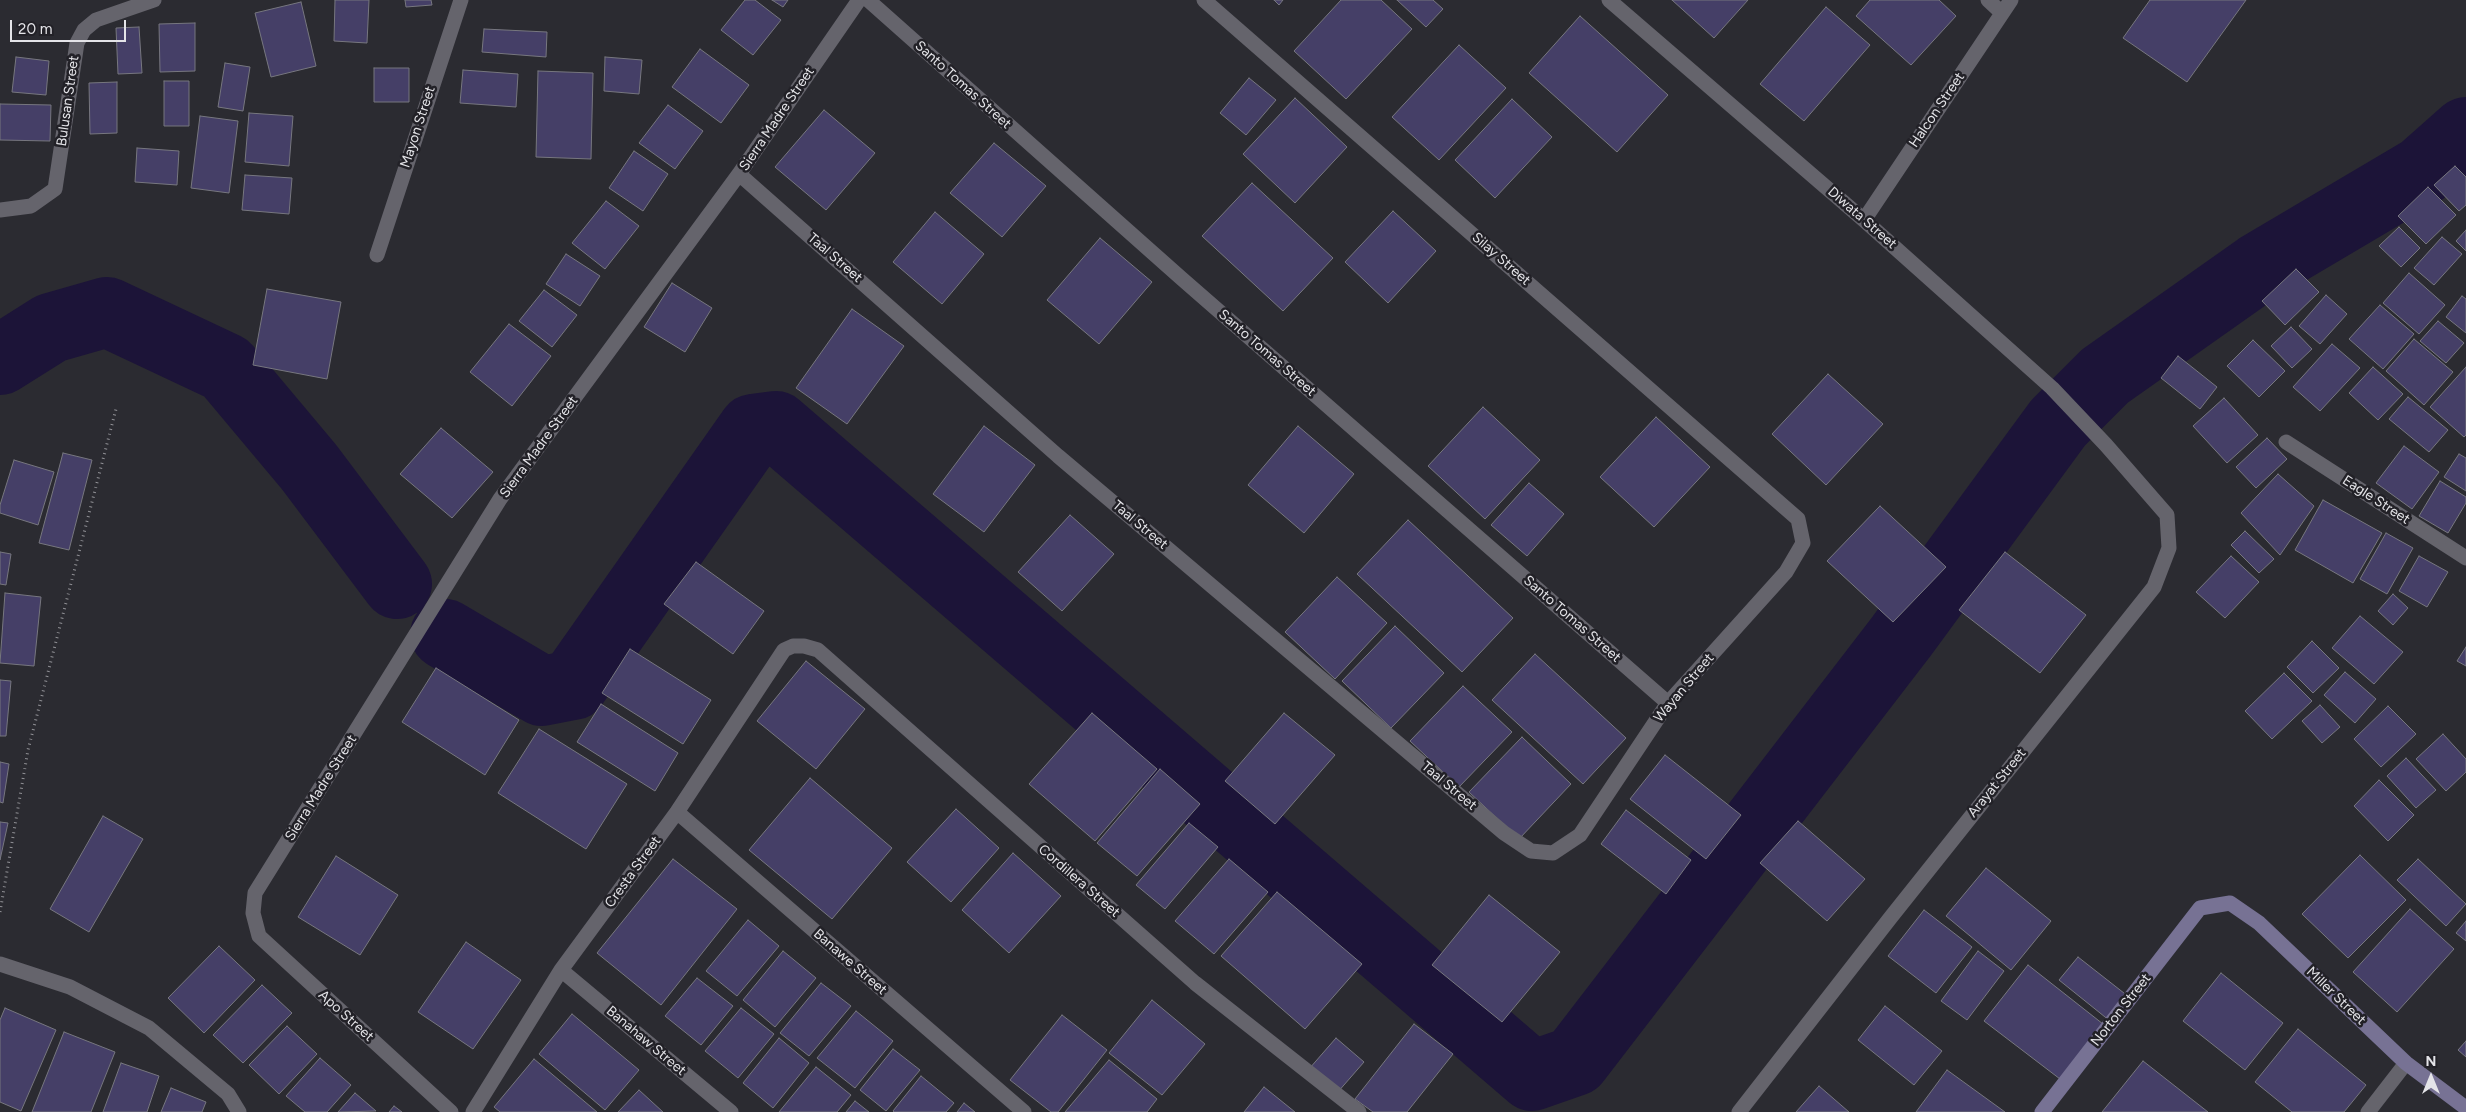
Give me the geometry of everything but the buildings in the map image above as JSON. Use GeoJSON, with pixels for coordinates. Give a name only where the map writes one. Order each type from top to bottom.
{"type":"FeatureCollection","features":[{"type":"Feature","properties":{"kind":"street","name":"Bulusan Street"},"geometry":{"type":"LineString","coordinates":[[0,210],[31,206],[55,189],[77,43],[84,30],[96,20],[154,0]]}},
{"type":"Feature","properties":{"kind":"street","name":"Mayon Street"},"geometry":{"type":"LineString","coordinates":[[377,255],[461,0]]}},
{"type":"Feature","properties":{"kind":"street","name":"Sierra Madre Street"},"geometry":{"type":"LineString","coordinates":[[253,913],[255,893],[500,499],[740,174],[859,0]]}},
{"type":"Feature","properties":{"kind":"street","name":"Santo Tomas Street"},"geometry":{"type":"LineString","coordinates":[[868,0],[1189,285],[1668,703]]}},
{"type":"Feature","properties":{"kind":"street","name":"Silay Street"},"geometry":{"type":"LineString","coordinates":[[1204,0],[1798,519]]}},
{"type":"Feature","properties":{"kind":"street","name":"Diwata Street"},"geometry":{"type":"LineString","coordinates":[[1609,0],[1864,220],[2052,388],[2106,446]]}},
{"type":"Feature","properties":{"kind":"street"},"geometry":{"type":"LineString","coordinates":[[1988,0],[2002,13]]}},
{"type":"Feature","properties":{"kind":"street","name":"Halcon Street"},"geometry":{"type":"LineString","coordinates":[[1864,220],[2011,0]]}},
{"type":"Feature","properties":{"kind":"street","name":"Taal Street"},"geometry":{"type":"LineString","coordinates":[[740,174],[1058,456],[1504,833],[1531,852],[1553,853]]}},
{"type":"Feature","properties":{"kind":"street","name":"Eagle Street"},"geometry":{"type":"LineString","coordinates":[[2286,442],[2465,556]]}},
{"type":"Feature","properties":{"kind":"street","name":"Arayat Street"},"geometry":{"type":"LineString","coordinates":[[1739,1112],[1891,917],[2154,587],[2169,548],[2167,515],[2106,446]]}},
{"type":"Feature","properties":{"kind":"street","name":"Wayan Street"},"geometry":{"type":"LineString","coordinates":[[1553,853],[1580,835],[1668,703],[1786,572],[1803,543],[1798,519]]}},
{"type":"Feature","properties":{"kind":"street","name":"Cresta Street"},"geometry":{"type":"LineString","coordinates":[[473,1112],[561,970],[676,812],[784,650],[793,646],[804,646]]}},
{"type":"Feature","properties":{"kind":"street","name":"Cordillera Street"},"geometry":{"type":"LineString","coordinates":[[804,646],[818,650],[1194,983],[1358,1112]]}},
{"type":"Feature","properties":{"kind":"street","name":"Banawe Street"},"geometry":{"type":"LineString","coordinates":[[676,812],[1024,1112]]}},
{"type":"Feature","properties":{"kind":"street","name":"Miller Street"},"geometry":{"type":"LineString","coordinates":[[2200,908],[2230,903],[2258,922],[2406,1064],[2466,1108]]}},
{"type":"Feature","properties":{"kind":"street","name":"Norton Street"},"geometry":{"type":"LineString","coordinates":[[2042,1112],[2200,908]]}},
{"type":"Feature","properties":{"kind":"street","name":"Apo Street"},"geometry":{"type":"LineString","coordinates":[[253,913],[259,936],[451,1112]]}},
{"type":"Feature","properties":{"kind":"street"},"geometry":{"type":"LineString","coordinates":[[0,964],[70,987],[149,1028],[228,1094],[239,1112]]}},
{"type":"Feature","properties":{"kind":"street","name":"Banahaw Street"},"geometry":{"type":"LineString","coordinates":[[561,970],[731,1112]]}},
{"type":"Feature","properties":{"kind":"street"},"geometry":{"type":"LineString","coordinates":[[2368,1112],[2406,1064]]}},
{"type":"Feature","properties":{"kind":"path"},"geometry":{"type":"LineString","coordinates":[[0,912],[28,750],[116,409]]}},
{"type":"Feature","properties":{"kind":"waterway"},"geometry":{"type":"LineString","coordinates":[[445,634],[542,691],[573,685],[753,429],[776,426],[1532,1076],[1575,1061],[1901,637],[2058,423],[2105,376],[2258,268],[2422,171],[2466,132]]}},
{"type":"Feature","properties":{"kind":"waterway"},"geometry":{"type":"LineString","coordinates":[[0,360],[51,328],[107,312],[226,368],[309,467],[397,584]]}}]}
